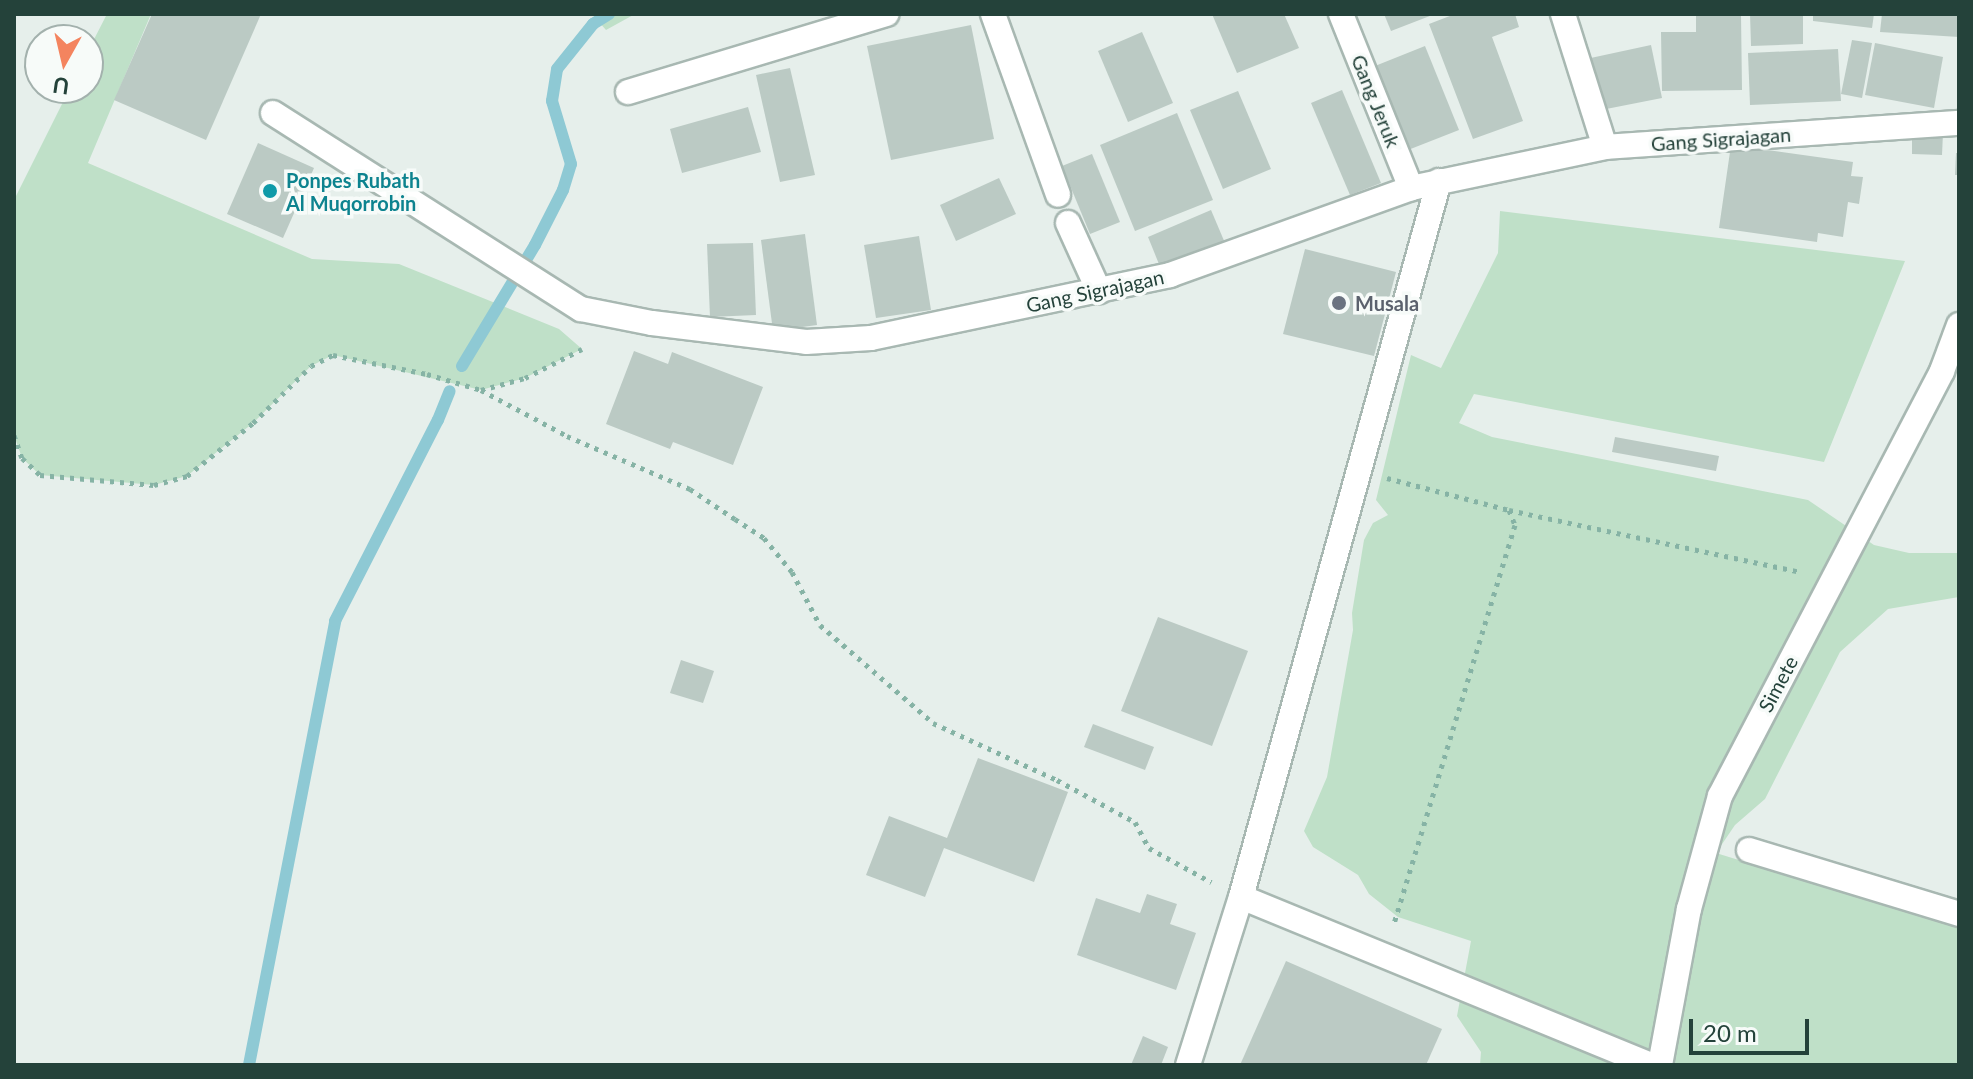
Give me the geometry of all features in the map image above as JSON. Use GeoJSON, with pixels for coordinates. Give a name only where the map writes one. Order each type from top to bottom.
{"type":"FeatureCollection","features":[{"type":"Feature","properties":{"kind":"street"},"geometry":{"type":"LineString","coordinates":[[628,92],[887,14]]}},
{"type":"Feature","properties":{"kind":"street"},"geometry":{"type":"LineString","coordinates":[[993,14],[1058,195]]}},
{"type":"Feature","properties":{"kind":"street","name":"Gang Jeruk"},"geometry":{"type":"LineString","coordinates":[[1341,14],[1411,188]]}},
{"type":"Feature","properties":{"kind":"street"},"geometry":{"type":"LineString","coordinates":[[1563,14],[1605,147]]}},
{"type":"Feature","properties":{"kind":"street","name":"Gang Sigrajagan"},"geometry":{"type":"LineString","coordinates":[[273,113],[581,309],[652,323],[806,342],[871,338],[1170,275],[1411,188],[1605,147],[1959,123]]}},
{"type":"Feature","properties":{"kind":"street"},"geometry":{"type":"LineString","coordinates":[[1188,1065],[1241,897],[1439,181]]}},
{"type":"Feature","properties":{"kind":"street"},"geometry":{"type":"LineString","coordinates":[[1068,223],[1099,291]]}},
{"type":"Feature","properties":{"kind":"street","name":"Simete"},"geometry":{"type":"LineString","coordinates":[[1660,1065],[1689,909],[1720,796],[1942,371],[1959,325]]}},
{"type":"Feature","properties":{"kind":"street"},"geometry":{"type":"LineString","coordinates":[[1749,850],[1959,914]]}},
{"type":"Feature","properties":{"kind":"street"},"geometry":{"type":"LineString","coordinates":[[1241,897],[1650,1065]]}},
{"type":"Feature","properties":{"kind":"path"},"geometry":{"type":"LineString","coordinates":[[481,390],[525,378],[582,349]]}},
{"type":"Feature","properties":{"kind":"path"},"geometry":{"type":"LineString","coordinates":[[14,435],[22,458],[40,475],[154,485],[187,476],[253,423],[311,366],[333,355],[481,390],[567,436],[690,489],[764,538],[792,572],[820,625],[933,723],[1057,780],[1135,822],[1149,848],[1241,897]]}},
{"type":"Feature","properties":{"kind":"path"},"geometry":{"type":"LineString","coordinates":[[1361,471],[1509,510],[1833,579]]}},
{"type":"Feature","properties":{"kind":"path"},"geometry":{"type":"LineString","coordinates":[[1384,954],[1515,525],[1509,510]]}},
{"type":"Feature","properties":{"kind":"green space"},"geometry":{"type":"Polygon","coordinates":[[[107,14],[151,14],[88,163],[312,259],[399,264],[559,329],[582,349],[525,378],[481,390],[333,355],[311,366],[253,423],[187,476],[154,485],[40,475],[22,458],[14,435],[14,200],[62,104],[104,104],[102,24],[107,14]]]}},
{"type":"Feature","properties":{"kind":"green space"},"geometry":{"type":"Polygon","coordinates":[[[592,14],[635,14],[606,30],[592,14]]]}},
{"type":"Feature","properties":{"kind":"green space"},"geometry":{"type":"Polygon","coordinates":[[[1500,211],[1905,261],[1824,462],[1474,394],[1459,423],[1492,437],[1808,500],[1874,545],[1909,553],[1959,553],[1959,597],[1888,609],[1840,652],[1765,799],[1735,825],[1716,853],[1959,928],[1959,1065],[1480,1065],[1481,1052],[1457,1016],[1471,941],[1398,917],[1369,894],[1358,875],[1313,847],[1304,831],[1327,777],[1353,630],[1352,613],[1364,540],[1373,523],[1388,515],[1376,500],[1411,355],[1441,368],[1498,253],[1500,211]]]}},
{"type":"Feature","properties":{"kind":"building"},"geometry":{"type":"Polygon","coordinates":[[[152,14],[261,14],[206,140],[114,100],[152,14]]]}},
{"type":"Feature","properties":{"kind":"building"},"geometry":{"type":"Polygon","coordinates":[[[1212,14],[1284,14],[1299,48],[1237,73],[1212,14]]]}},
{"type":"Feature","properties":{"kind":"building"},"geometry":{"type":"Polygon","coordinates":[[[1384,14],[1435,14],[1391,31],[1384,14]]]}},
{"type":"Feature","properties":{"kind":"building"},"geometry":{"type":"Polygon","coordinates":[[[1455,14],[1515,14],[1519,27],[1492,37],[1523,121],[1473,139],[1429,24],[1455,14]]]}},
{"type":"Feature","properties":{"kind":"building"},"geometry":{"type":"Polygon","coordinates":[[[1696,14],[1741,14],[1742,90],[1662,91],[1661,32],[1696,32],[1696,14]]]}},
{"type":"Feature","properties":{"kind":"building"},"geometry":{"type":"Polygon","coordinates":[[[1750,14],[1803,14],[1803,44],[1751,46],[1750,14]]]}},
{"type":"Feature","properties":{"kind":"building"},"geometry":{"type":"Polygon","coordinates":[[[1813,14],[1874,14],[1872,28],[1813,21],[1813,14]]]}},
{"type":"Feature","properties":{"kind":"building"},"geometry":{"type":"Polygon","coordinates":[[[1882,14],[1959,14],[1959,37],[1880,32],[1882,14]]]}},
{"type":"Feature","properties":{"kind":"building"},"geometry":{"type":"Polygon","coordinates":[[[971,25],[994,139],[891,160],[867,46],[971,25]]]}},
{"type":"Feature","properties":{"kind":"building"},"geometry":{"type":"Polygon","coordinates":[[[1142,32],[1173,103],[1128,122],[1098,51],[1142,32]]]}},
{"type":"Feature","properties":{"kind":"building"},"geometry":{"type":"Polygon","coordinates":[[[1852,40],[1872,43],[1862,98],[1841,94],[1852,40]]]}},
{"type":"Feature","properties":{"kind":"building"},"geometry":{"type":"Polygon","coordinates":[[[1875,43],[1943,57],[1934,108],[1865,95],[1875,43]]]}},
{"type":"Feature","properties":{"kind":"building"},"geometry":{"type":"Polygon","coordinates":[[[1651,45],[1662,98],[1596,111],[1586,59],[1651,45]]]}},
{"type":"Feature","properties":{"kind":"building"},"geometry":{"type":"Polygon","coordinates":[[[1425,46],[1459,130],[1408,150],[1375,66],[1425,46]]]}},
{"type":"Feature","properties":{"kind":"building"},"geometry":{"type":"Polygon","coordinates":[[[1838,49],[1841,101],[1750,105],[1748,53],[1838,49]]]}},
{"type":"Feature","properties":{"kind":"building"},"geometry":{"type":"Polygon","coordinates":[[[790,68],[815,175],[780,182],[756,75],[790,68]]]}},
{"type":"Feature","properties":{"kind":"building"},"geometry":{"type":"Polygon","coordinates":[[[1342,90],[1381,183],[1350,195],[1311,103],[1342,90]]]}},
{"type":"Feature","properties":{"kind":"building"},"geometry":{"type":"Polygon","coordinates":[[[1238,91],[1271,169],[1223,189],[1190,110],[1238,91]]]}},
{"type":"Feature","properties":{"kind":"building"},"geometry":{"type":"Polygon","coordinates":[[[748,107],[761,152],[682,173],[670,129],[748,107]]]}},
{"type":"Feature","properties":{"kind":"building"},"geometry":{"type":"Polygon","coordinates":[[[1177,113],[1213,200],[1135,231],[1100,145],[1177,113]]]}},
{"type":"Feature","properties":{"kind":"building"},"geometry":{"type":"Polygon","coordinates":[[[1912,133],[1943,133],[1942,155],[1912,154],[1912,133]]]}},
{"type":"Feature","properties":{"kind":"building","name":"Ponpes Rubath Al Muqorrobin"},"geometry":{"type":"Polygon","coordinates":[[[258,143],[314,168],[283,238],[227,214],[258,143]]]}},
{"type":"Feature","properties":{"kind":"building"},"geometry":{"type":"Polygon","coordinates":[[[1731,145],[1853,162],[1851,176],[1863,177],[1859,204],[1848,202],[1843,237],[1818,233],[1817,242],[1719,228],[1731,145]]]}},
{"type":"Feature","properties":{"kind":"building"},"geometry":{"type":"Polygon","coordinates":[[[1956,153],[1959,153],[1959,175],[1955,175],[1956,153]]]}},
{"type":"Feature","properties":{"kind":"building"},"geometry":{"type":"Polygon","coordinates":[[[1092,154],[1120,222],[1090,234],[1062,166],[1092,154]]]}},
{"type":"Feature","properties":{"kind":"building"},"geometry":{"type":"Polygon","coordinates":[[[999,178],[1016,214],[956,241],[940,205],[999,178]]]}},
{"type":"Feature","properties":{"kind":"building"},"geometry":{"type":"Polygon","coordinates":[[[1211,210],[1225,243],[1161,269],[1148,237],[1211,210]]]}},
{"type":"Feature","properties":{"kind":"building"},"geometry":{"type":"Polygon","coordinates":[[[805,234],[817,325],[773,331],[761,240],[805,234]]]}},
{"type":"Feature","properties":{"kind":"building"},"geometry":{"type":"Polygon","coordinates":[[[919,236],[931,310],[876,318],[864,245],[919,236]]]}},
{"type":"Feature","properties":{"kind":"building"},"geometry":{"type":"Polygon","coordinates":[[[753,243],[756,315],[710,317],[707,244],[753,243]]]}},
{"type":"Feature","properties":{"kind":"building","name":"Musala"},"geometry":{"type":"Polygon","coordinates":[[[1305,249],[1396,272],[1374,356],[1283,334],[1305,249]]]}},
{"type":"Feature","properties":{"kind":"building"},"geometry":{"type":"Polygon","coordinates":[[[634,351],[668,364],[672,352],[763,387],[733,465],[673,442],[670,449],[606,424],[634,351]]]}},
{"type":"Feature","properties":{"kind":"building"},"geometry":{"type":"Polygon","coordinates":[[[1615,437],[1719,456],[1716,471],[1612,452],[1615,437]]]}},
{"type":"Feature","properties":{"kind":"building"},"geometry":{"type":"Polygon","coordinates":[[[1158,617],[1248,651],[1212,746],[1121,711],[1158,617]]]}},
{"type":"Feature","properties":{"kind":"building"},"geometry":{"type":"Polygon","coordinates":[[[681,660],[714,671],[703,703],[670,693],[681,660]]]}},
{"type":"Feature","properties":{"kind":"building"},"geometry":{"type":"Polygon","coordinates":[[[1093,724],[1154,747],[1145,770],[1084,747],[1093,724]]]}},
{"type":"Feature","properties":{"kind":"building"},"geometry":{"type":"Polygon","coordinates":[[[978,758],[1068,792],[1034,882],[944,848],[925,897],[866,875],[889,816],[947,838],[978,758]]]}},
{"type":"Feature","properties":{"kind":"building"},"geometry":{"type":"Polygon","coordinates":[[[1147,894],[1177,904],[1170,924],[1196,933],[1176,990],[1077,955],[1096,898],[1140,913],[1147,894]]]}},
{"type":"Feature","properties":{"kind":"building"},"geometry":{"type":"Polygon","coordinates":[[[1286,961],[1442,1029],[1426,1065],[1240,1065],[1286,961]]]}},
{"type":"Feature","properties":{"kind":"building"},"geometry":{"type":"Polygon","coordinates":[[[1143,1036],[1168,1047],[1161,1065],[1131,1065],[1143,1036]]]}},
{"type":"Feature","properties":{"kind":"waterway"},"geometry":{"type":"LineString","coordinates":[[462,366],[535,245],[563,190],[571,164],[552,101],[557,69],[593,24],[609,14]]}},
{"type":"Feature","properties":{"kind":"waterway"},"geometry":{"type":"LineString","coordinates":[[249,1065],[335,621],[450,391]]}},
{"type":"Feature","properties":{"kind":"place","name":"Ponpes Rubath Al Muqorrobin"},"geometry":{"type":"Point","coordinates":[270,191]}},
{"type":"Feature","properties":{"kind":"place","name":"Musala"},"geometry":{"type":"Point","coordinates":[1339,303]}}]}
